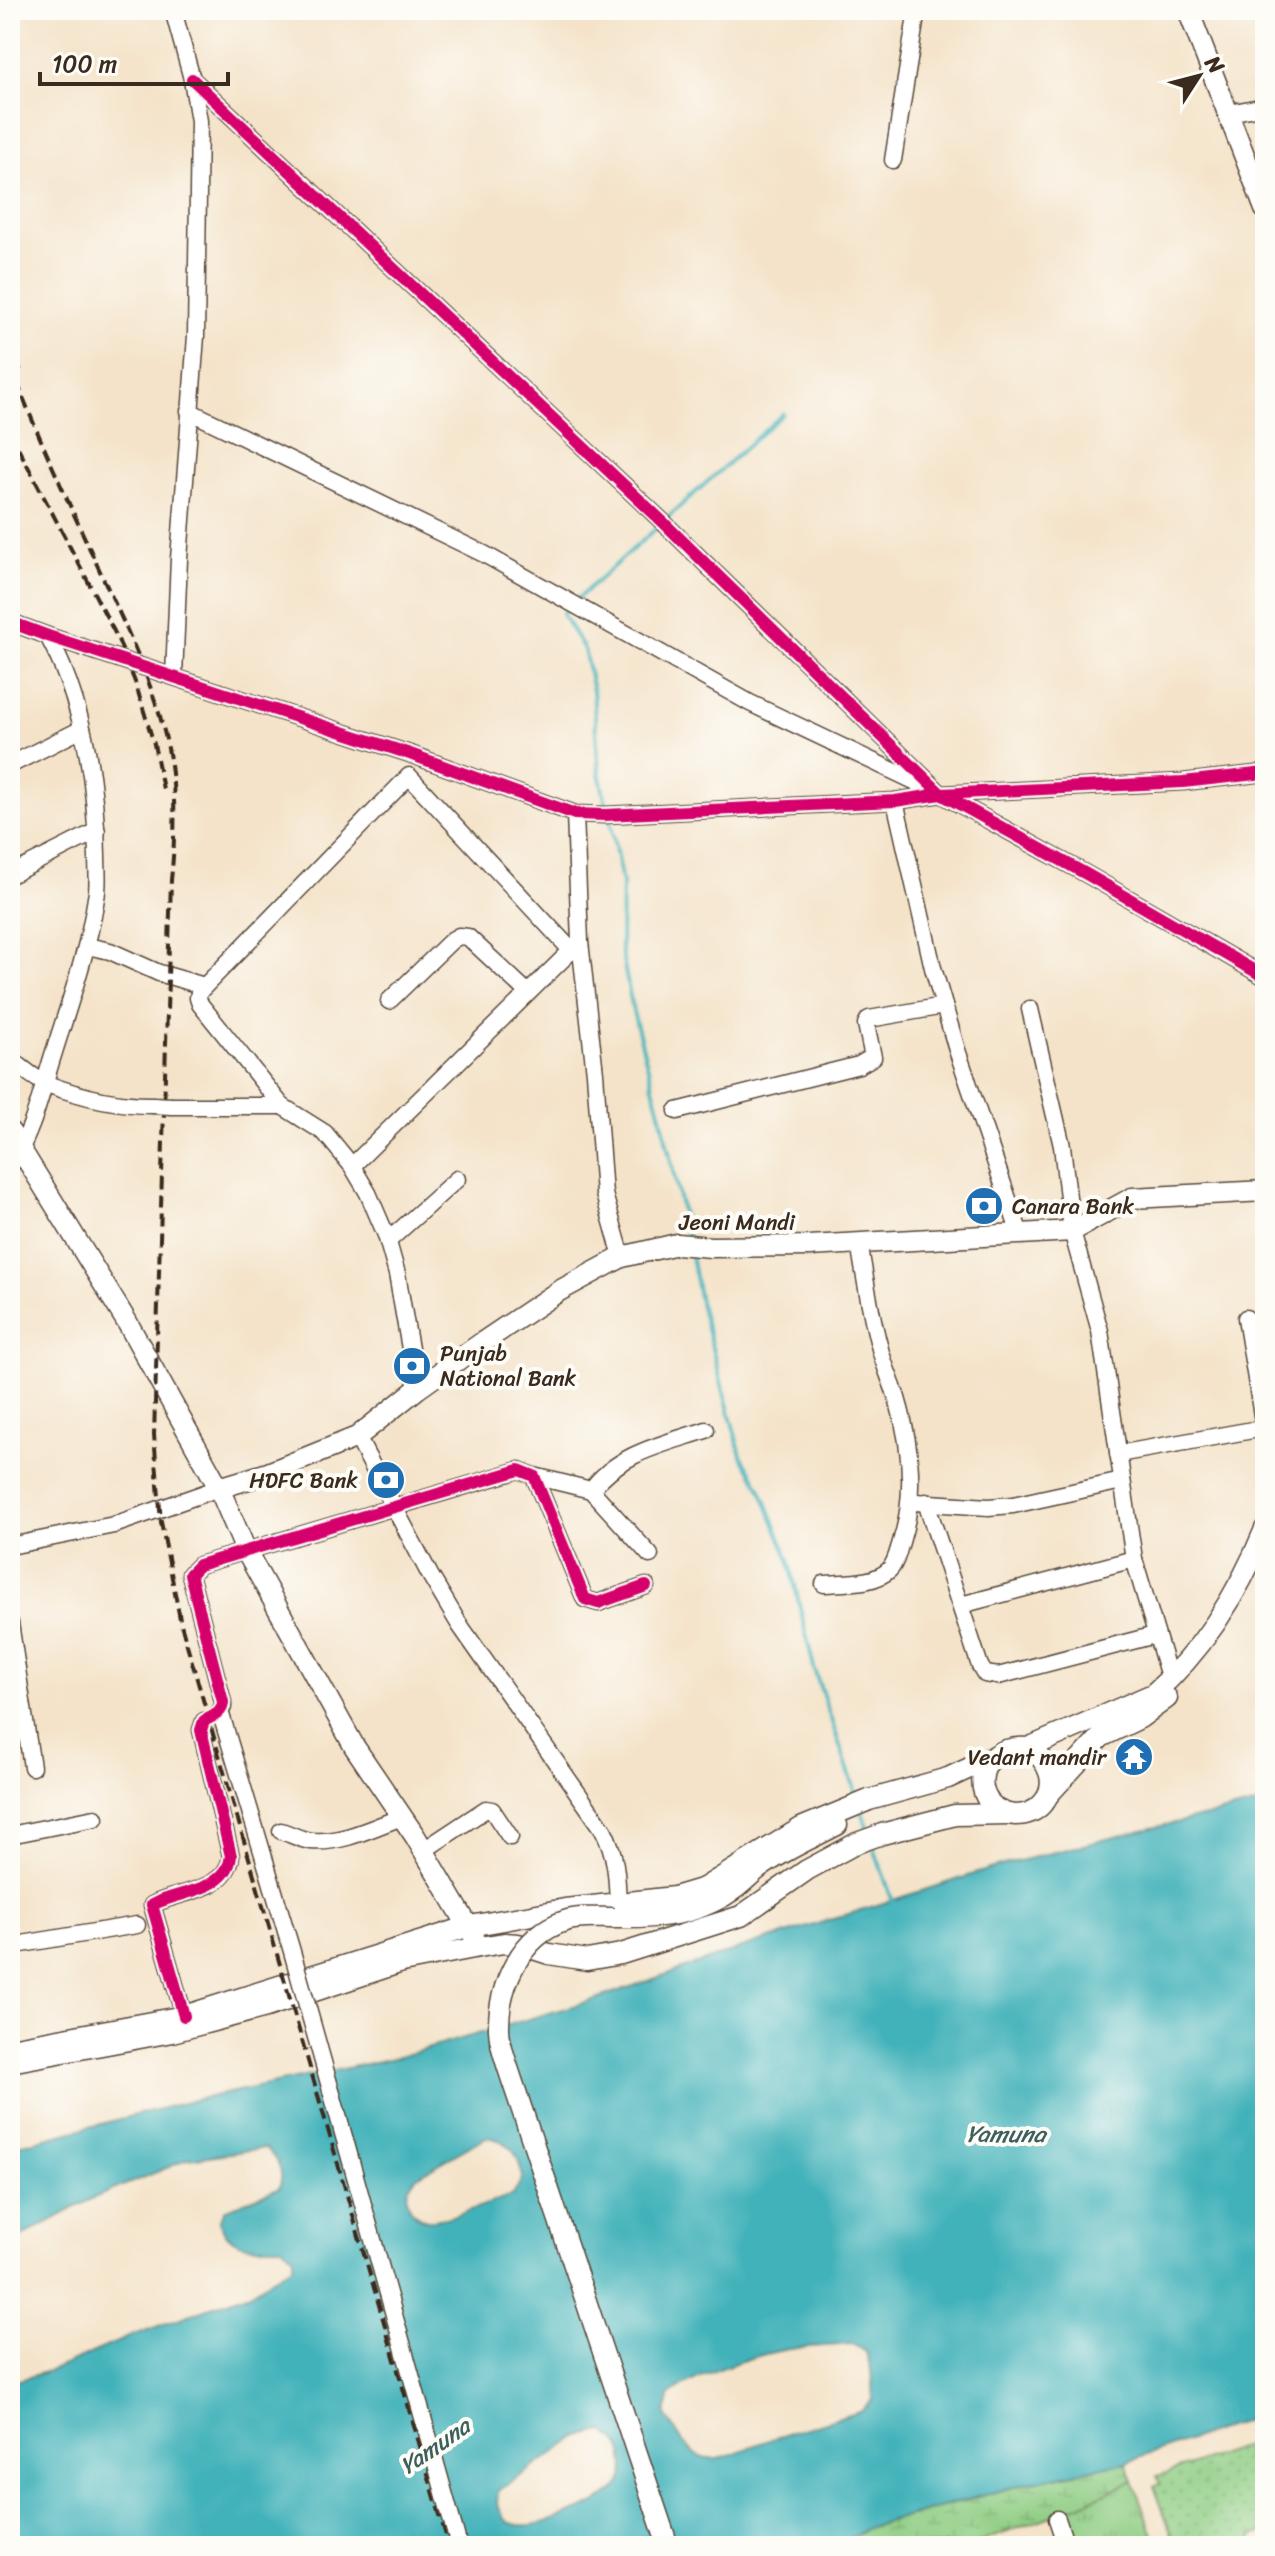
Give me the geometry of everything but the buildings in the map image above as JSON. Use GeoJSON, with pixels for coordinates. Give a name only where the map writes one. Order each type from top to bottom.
{"type":"FeatureCollection","features":[{"type":"Feature","properties":{"kind":"main road"},"geometry":{"type":"LineString","coordinates":[[1188,10],[1265,209]]}},
{"type":"Feature","properties":{"kind":"main road"},"geometry":{"type":"LineString","coordinates":[[10,1132],[15,1158],[127,1322],[219,1488],[246,1551],[354,1746],[424,1850],[470,1926],[479,1947]]}},
{"type":"Feature","properties":{"kind":"main road","name":"Jeoni Mandi"},"geometry":{"type":"LineString","coordinates":[[219,1488],[268,1473],[357,1437],[417,1389],[559,1291],[622,1257],[677,1244],[711,1247],[859,1243],[1072,1231],[1132,1198],[1265,1191]]}},
{"type":"Feature","properties":{"kind":"main road"},"geometry":{"type":"LineString","coordinates":[[1008,1814],[988,1801],[983,1790],[984,1768],[991,1758],[1000,1750],[1028,1748],[1142,1700],[1170,1680],[1214,1626],[1265,1529]]}},
{"type":"Feature","properties":{"kind":"main road"},"geometry":{"type":"LineString","coordinates":[[668,2546],[514,2086],[499,2032],[501,1996],[516,1961],[546,1929],[567,1920],[704,1888],[801,1828],[851,1826],[876,1816],[1022,1815],[1033,1812],[1101,1737],[1156,1708],[1178,1689],[1206,1655],[1265,1562]]}},
{"type":"Feature","properties":{"kind":"main road"},"geometry":{"type":"LineString","coordinates":[[1028,1748],[1046,1763],[1051,1774],[1049,1794]]}},
{"type":"Feature","properties":{"kind":"main road"},"geometry":{"type":"LineString","coordinates":[[10,2048],[184,2016],[470,1926],[565,1909],[616,1911],[654,1919],[685,1913],[713,1903],[851,1826],[876,1816],[916,1785],[948,1778],[991,1758]]}},
{"type":"Feature","properties":{"kind":"main road"},"geometry":{"type":"LineString","coordinates":[[10,2062],[172,2032],[266,2007],[402,1962],[479,1947],[518,1944],[549,1954],[587,1960],[621,1954],[741,1916],[807,1870],[851,1826]]}},
{"type":"Feature","properties":{"kind":"street"},"geometry":{"type":"LineString","coordinates":[[173,10],[192,79],[199,121],[196,336],[174,676]]}},
{"type":"Feature","properties":{"kind":"street"},"geometry":{"type":"LineString","coordinates":[[893,160],[917,10]]}},
{"type":"Feature","properties":{"kind":"street"},"geometry":{"type":"LineString","coordinates":[[192,79],[663,522],[941,794]]}},
{"type":"Feature","properties":{"kind":"street"},"geometry":{"type":"LineString","coordinates":[[1229,113],[1265,106]]}},
{"type":"Feature","properties":{"kind":"street"},"geometry":{"type":"LineString","coordinates":[[189,411],[484,554],[750,703],[941,794],[1265,977]]}},
{"type":"Feature","properties":{"kind":"street"},"geometry":{"type":"LineString","coordinates":[[10,622],[410,754],[575,814],[610,815],[895,801],[941,794],[1183,782],[1265,773]]}},
{"type":"Feature","properties":{"kind":"street"},"geometry":{"type":"LineString","coordinates":[[15,1158],[44,1083],[87,946],[97,894],[97,831],[82,729],[62,662],[48,636]]}},
{"type":"Feature","properties":{"kind":"street"},"geometry":{"type":"LineString","coordinates":[[10,765],[82,729]]}},
{"type":"Feature","properties":{"kind":"street"},"geometry":{"type":"LineString","coordinates":[[410,754],[409,776],[204,986],[198,998],[282,1106],[325,1133],[352,1166],[368,1193],[388,1241],[397,1274],[417,1389]]}},
{"type":"Feature","properties":{"kind":"street"},"geometry":{"type":"LineString","coordinates":[[409,776],[576,946]]}},
{"type":"Feature","properties":{"kind":"street"},"geometry":{"type":"LineString","coordinates":[[895,801],[933,968],[1020,1234]]}},
{"type":"Feature","properties":{"kind":"street"},"geometry":{"type":"LineString","coordinates":[[575,814],[576,946],[595,1073],[604,1194],[622,1257]]}},
{"type":"Feature","properties":{"kind":"street"},"geometry":{"type":"LineString","coordinates":[[10,875],[97,831]]}},
{"type":"Feature","properties":{"kind":"street"},"geometry":{"type":"LineString","coordinates":[[389,1001],[459,936],[468,937],[527,992]]}},
{"type":"Feature","properties":{"kind":"street"},"geometry":{"type":"LineString","coordinates":[[87,946],[110,951],[159,973],[204,986]]}},
{"type":"Feature","properties":{"kind":"street"},"geometry":{"type":"LineString","coordinates":[[352,1166],[576,946]]}},
{"type":"Feature","properties":{"kind":"street"},"geometry":{"type":"LineString","coordinates":[[677,1111],[859,1065],[873,1057],[866,1024],[869,1019],[944,1006]]}},
{"type":"Feature","properties":{"kind":"street"},"geometry":{"type":"LineString","coordinates":[[1030,1009],[1062,1146],[1072,1231],[1100,1331],[1134,1559],[1170,1680]]}},
{"type":"Feature","properties":{"kind":"street"},"geometry":{"type":"LineString","coordinates":[[10,1059],[44,1083],[135,1105],[282,1106]]}},
{"type":"Feature","properties":{"kind":"street"},"geometry":{"type":"LineString","coordinates":[[388,1241],[457,1179]]}},
{"type":"Feature","properties":{"kind":"street"},"geometry":{"type":"LineString","coordinates":[[859,1243],[879,1347],[904,1429],[918,1502],[961,1605],[985,1674],[991,1676],[1155,1635]]}},
{"type":"Feature","properties":{"kind":"street"},"geometry":{"type":"LineString","coordinates":[[1118,1454],[1264,1428],[1246,1318]]}},
{"type":"Feature","properties":{"kind":"street"},"geometry":{"type":"LineString","coordinates":[[591,1490],[602,1475],[637,1453],[706,1430]]}},
{"type":"Feature","properties":{"kind":"street"},"geometry":{"type":"LineString","coordinates":[[357,1437],[459,1624],[603,1829],[612,1846],[616,1864],[616,1911]]}},
{"type":"Feature","properties":{"kind":"street"},"geometry":{"type":"LineString","coordinates":[[184,2016],[152,1905],[195,1891],[225,1875],[231,1856],[201,1730],[223,1702],[190,1574],[199,1565],[519,1470],[591,1490],[650,1555]]}},
{"type":"Feature","properties":{"kind":"street"},"geometry":{"type":"LineString","coordinates":[[534,1476],[585,1599],[598,1603],[646,1586]]}},
{"type":"Feature","properties":{"kind":"street"},"geometry":{"type":"LineString","coordinates":[[918,1502],[988,1507],[1013,1505],[1122,1481]]}},
{"type":"Feature","properties":{"kind":"street"},"geometry":{"type":"LineString","coordinates":[[10,1546],[114,1525],[219,1488]]}},
{"type":"Feature","properties":{"kind":"street"},"geometry":{"type":"LineString","coordinates":[[824,1584],[866,1580],[889,1570],[918,1502]]}},
{"type":"Feature","properties":{"kind":"street"},"geometry":{"type":"LineString","coordinates":[[961,1605],[1134,1559]]}},
{"type":"Feature","properties":{"kind":"street"},"geometry":{"type":"LineString","coordinates":[[10,1623],[32,1767]]}},
{"type":"Feature","properties":{"kind":"street"},"geometry":{"type":"LineString","coordinates":[[214,1715],[291,1948],[459,2546]]}},
{"type":"Feature","properties":{"kind":"street"},"geometry":{"type":"LineString","coordinates":[[424,1850],[486,1809],[492,1810],[510,1837]]}},
{"type":"Feature","properties":{"kind":"street"},"geometry":{"type":"LineString","coordinates":[[281,1831],[308,1840],[335,1839],[402,1817]]}},
{"type":"Feature","properties":{"kind":"street"},"geometry":{"type":"LineString","coordinates":[[10,1835],[95,1818]]}},
{"type":"Feature","properties":{"kind":"street"},"geometry":{"type":"LineString","coordinates":[[10,1946],[137,1925]]}},
{"type":"Feature","properties":{"kind":"street"},"geometry":{"type":"LineString","coordinates":[[1057,2519],[1066,2546]]}},
{"type":"Feature","properties":{"kind":"green space"},"geometry":{"type":"Polygon","coordinates":[[[1244,2446],[1248,2459],[1265,2455],[1265,2532],[1252,2536],[1255,2546],[1176,2546],[1154,2486],[1160,2484],[1157,2476],[1244,2446]]]}},
{"type":"Feature","properties":{"kind":"green space"},"geometry":{"type":"Polygon","coordinates":[[[1126,2462],[1133,2481],[1065,2511],[969,2546],[836,2546],[870,2527],[1027,2483],[1126,2462]]]}},
{"type":"Feature","properties":{"kind":"green space"},"geometry":{"type":"Polygon","coordinates":[[[1133,2481],[1157,2546],[1072,2546],[1060,2512],[1133,2481]]]}},
{"type":"Feature","properties":{"kind":"water","name":"Yamuna"},"geometry":{"type":"Polygon","coordinates":[[[1265,1803],[1265,2414],[1126,2462],[1027,2483],[870,2527],[836,2546],[10,2546],[10,2383],[55,2369],[131,2336],[250,2293],[292,2266],[294,2256],[282,2246],[253,2246],[237,2242],[224,2231],[219,2221],[226,2209],[278,2189],[281,2172],[265,2148],[188,2159],[91,2199],[10,2243],[10,2147],[195,2100],[399,2057],[593,2000],[748,1946],[1003,1865],[1265,1803]],[[486,2137],[416,2177],[407,2197],[416,2215],[427,2220],[446,2218],[513,2195],[523,2177],[516,2154],[502,2141],[486,2137]],[[853,2344],[810,2347],[756,2357],[693,2381],[669,2396],[666,2415],[683,2442],[695,2454],[706,2459],[719,2459],[785,2434],[860,2412],[873,2400],[866,2352],[853,2344]],[[602,2431],[578,2437],[498,2491],[497,2505],[507,2521],[529,2525],[556,2519],[585,2508],[617,2488],[625,2467],[617,2442],[602,2431]]]}},
{"type":"Feature","properties":{"kind":"waterway"},"geometry":{"type":"LineString","coordinates":[[666,519],[783,414]]}},
{"type":"Feature","properties":{"kind":"waterway"},"geometry":{"type":"LineString","coordinates":[[577,599],[660,525]]}},
{"type":"Feature","properties":{"kind":"waterway"},"geometry":{"type":"LineString","coordinates":[[568,608],[562,614],[584,649],[593,691],[599,773],[608,812]]}},
{"type":"Feature","properties":{"kind":"waterway"},"geometry":{"type":"LineString","coordinates":[[610,820],[622,883],[621,949],[633,1012],[660,1112],[688,1238]]}},
{"type":"Feature","properties":{"kind":"waterway"},"geometry":{"type":"LineString","coordinates":[[690,1251],[701,1307],[741,1455],[760,1487],[789,1560],[815,1672],[858,1799]]}},
{"type":"Feature","properties":{"kind":"waterway"},"geometry":{"type":"LineString","coordinates":[[862,1811],[869,1833]]}},
{"type":"Feature","properties":{"kind":"waterway"},"geometry":{"type":"LineString","coordinates":[[873,1845],[894,1905]]}},
{"type":"Feature","properties":{"kind":"railway"},"geometry":{"type":"LineString","coordinates":[[10,342],[21,372]]}},
{"type":"Feature","properties":{"kind":"railway"},"geometry":{"type":"LineString","coordinates":[[10,364],[144,671],[160,718],[171,765],[174,837],[154,1435],[161,1522],[181,1624],[449,2546]]}},
{"type":"Feature","properties":{"kind":"railway"},"geometry":{"type":"LineString","coordinates":[[10,432],[117,637],[154,744],[163,789]]}},
{"type":"Feature","properties":{"kind":"cycle path"},"geometry":{"type":"LineString","coordinates":[[192,79],[663,522],[941,794],[1265,977]]}},
{"type":"Feature","properties":{"kind":"cycle path"},"geometry":{"type":"LineString","coordinates":[[10,622],[410,754],[575,814],[895,801],[941,794],[1183,782],[1265,773]]}},
{"type":"Feature","properties":{"kind":"cycle path"},"geometry":{"type":"LineString","coordinates":[[184,2016],[152,1905],[211,1884],[227,1868],[231,1856],[201,1730],[204,1721],[219,1712],[223,1702],[190,1574],[199,1565],[519,1470],[534,1476],[585,1599],[598,1603],[646,1586]]}},
{"type":"Feature","properties":{"kind":"place","name":"Canara Bank"},"geometry":{"type":"Point","coordinates":[984,1206]}},
{"type":"Feature","properties":{"kind":"place","name":"Punjab National Bank"},"geometry":{"type":"Point","coordinates":[412,1366]}},
{"type":"Feature","properties":{"kind":"place","name":"HDFC Bank"},"geometry":{"type":"Point","coordinates":[386,1480]}},
{"type":"Feature","properties":{"kind":"place","name":"Vedant mandir"},"geometry":{"type":"Point","coordinates":[1134,1757]}}]}
